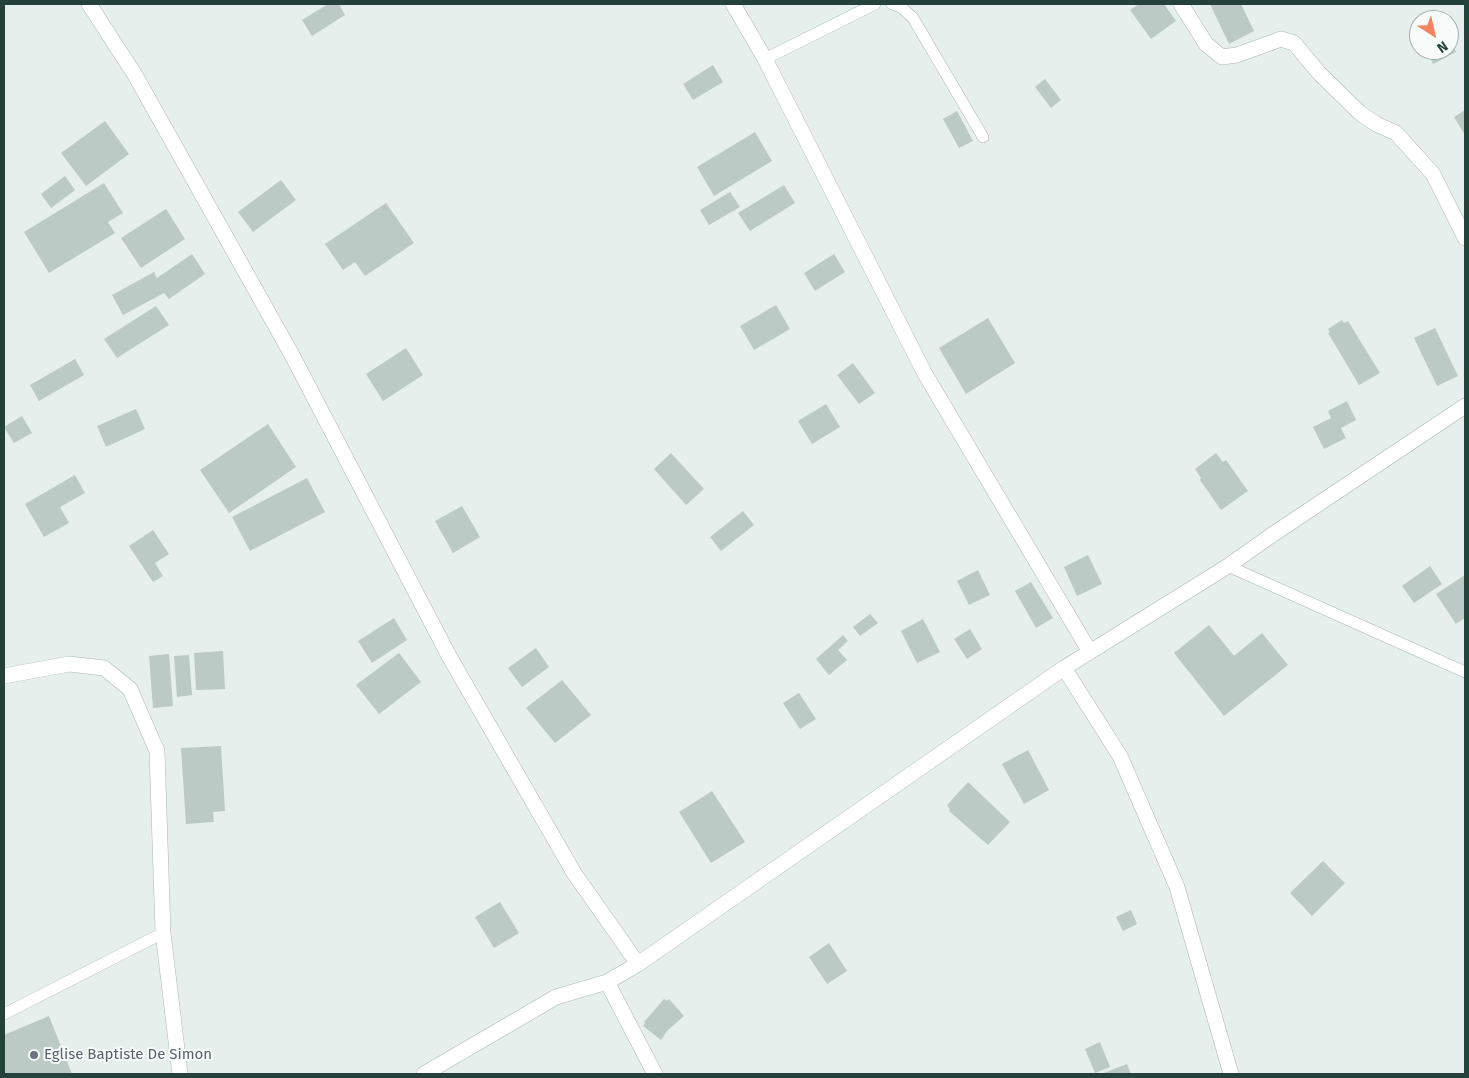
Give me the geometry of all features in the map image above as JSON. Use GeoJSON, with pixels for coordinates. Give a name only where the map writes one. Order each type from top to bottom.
{"type":"FeatureCollection","features":[{"type":"Feature","properties":{"kind":"street"},"geometry":{"type":"LineString","coordinates":[[89,4],[135,75],[292,355],[449,656],[574,873],[638,964]]}},
{"type":"Feature","properties":{"kind":"street"},"geometry":{"type":"LineString","coordinates":[[1181,4],[1206,44],[1222,57],[1237,55],[1281,39],[1294,43],[1319,73],[1360,113],[1396,134],[1434,174],[1465,238]]}},
{"type":"Feature","properties":{"kind":"street"},"geometry":{"type":"LineString","coordinates":[[736,6],[765,59],[925,374],[1090,652]]}},
{"type":"Feature","properties":{"kind":"street"},"geometry":{"type":"LineString","coordinates":[[424,1074],[556,997],[607,982],[638,964],[1064,668],[1228,566],[1277,531],[1465,406]]}},
{"type":"Feature","properties":{"kind":"street"},"geometry":{"type":"LineString","coordinates":[[4,676],[69,664],[104,668],[130,690],[157,750],[163,933],[180,1074]]}},
{"type":"Feature","properties":{"kind":"street"},"geometry":{"type":"LineString","coordinates":[[1064,668],[1120,756],[1177,887],[1231,1074]]}},
{"type":"Feature","properties":{"kind":"street"},"geometry":{"type":"LineString","coordinates":[[607,982],[655,1074]]}},
{"type":"Feature","properties":{"kind":"lane"},"geometry":{"type":"LineString","coordinates":[[765,59],[875,4]]}},
{"type":"Feature","properties":{"kind":"lane"},"geometry":{"type":"LineString","coordinates":[[892,4],[901,7],[913,18],[983,137]]}},
{"type":"Feature","properties":{"kind":"lane"},"geometry":{"type":"LineString","coordinates":[[1228,566],[1465,672]]}},
{"type":"Feature","properties":{"kind":"lane"},"geometry":{"type":"LineString","coordinates":[[4,1014],[163,933]]}},
{"type":"Feature","properties":{"kind":"building"},"geometry":{"type":"Polygon","coordinates":[[[328,4],[339,4],[345,15],[312,36],[302,20],[328,4]]]}},
{"type":"Feature","properties":{"kind":"building"},"geometry":{"type":"Polygon","coordinates":[[[1139,4],[1164,4],[1176,21],[1151,39],[1130,10],[1139,4]]]}},
{"type":"Feature","properties":{"kind":"building"},"geometry":{"type":"Polygon","coordinates":[[[1210,4],[1241,4],[1254,31],[1229,44],[1210,4]]]}},
{"type":"Feature","properties":{"kind":"building"},"geometry":{"type":"Polygon","coordinates":[[[1431,60],[1441,60],[1433,64],[1431,60]]]}},
{"type":"Feature","properties":{"kind":"building"},"geometry":{"type":"Polygon","coordinates":[[[713,65],[723,82],[693,100],[683,84],[713,65]]]}},
{"type":"Feature","properties":{"kind":"building"},"geometry":{"type":"Polygon","coordinates":[[[1045,79],[1061,100],[1051,108],[1035,87],[1045,79]]]}},
{"type":"Feature","properties":{"kind":"building"},"geometry":{"type":"Polygon","coordinates":[[[1465,110],[1465,135],[1454,117],[1465,110]]]}},
{"type":"Feature","properties":{"kind":"building"},"geometry":{"type":"Polygon","coordinates":[[[957,111],[973,141],[959,148],[943,119],[957,111]]]}},
{"type":"Feature","properties":{"kind":"building"},"geometry":{"type":"Polygon","coordinates":[[[105,121],[129,154],[86,186],[61,153],[105,121]]]}},
{"type":"Feature","properties":{"kind":"building"},"geometry":{"type":"Polygon","coordinates":[[[755,132],[772,161],[714,196],[697,167],[755,132]]]}},
{"type":"Feature","properties":{"kind":"building"},"geometry":{"type":"Polygon","coordinates":[[[65,176],[75,190],[51,208],[41,194],[65,176]]]}},
{"type":"Feature","properties":{"kind":"building"},"geometry":{"type":"Polygon","coordinates":[[[281,180],[296,200],[253,232],[238,212],[281,180]]]}},
{"type":"Feature","properties":{"kind":"building"},"geometry":{"type":"Polygon","coordinates":[[[104,183],[123,213],[108,222],[115,233],[49,273],[24,232],[104,183]]]}},
{"type":"Feature","properties":{"kind":"building"},"geometry":{"type":"Polygon","coordinates":[[[784,185],[795,203],[750,231],[738,213],[784,185]]]}},
{"type":"Feature","properties":{"kind":"building"},"geometry":{"type":"Polygon","coordinates":[[[730,192],[740,207],[709,225],[700,210],[730,192]]]}},
{"type":"Feature","properties":{"kind":"building"},"geometry":{"type":"Polygon","coordinates":[[[386,203],[414,243],[365,276],[355,262],[343,270],[325,244],[386,203]]]}},
{"type":"Feature","properties":{"kind":"building"},"geometry":{"type":"Polygon","coordinates":[[[166,209],[185,239],[141,268],[121,238],[166,209]]]}},
{"type":"Feature","properties":{"kind":"building"},"geometry":{"type":"Polygon","coordinates":[[[192,254],[205,274],[169,299],[164,293],[123,315],[112,295],[154,272],[157,278],[192,254]]]}},
{"type":"Feature","properties":{"kind":"building"},"geometry":{"type":"Polygon","coordinates":[[[834,254],[845,272],[815,291],[804,273],[834,254]]]}},
{"type":"Feature","properties":{"kind":"building"},"geometry":{"type":"Polygon","coordinates":[[[776,305],[790,329],[754,350],[740,326],[776,305]]]}},
{"type":"Feature","properties":{"kind":"building"},"geometry":{"type":"Polygon","coordinates":[[[156,306],[169,325],[117,358],[104,339],[156,306]]]}},
{"type":"Feature","properties":{"kind":"building"},"geometry":{"type":"Polygon","coordinates":[[[988,318],[1015,363],[966,394],[939,348],[988,318]]]}},
{"type":"Feature","properties":{"kind":"building"},"geometry":{"type":"Polygon","coordinates":[[[1342,320],[1344,323],[1348,321],[1380,373],[1359,385],[1328,333],[1330,332],[1328,329],[1342,320]]]}},
{"type":"Feature","properties":{"kind":"building"},"geometry":{"type":"Polygon","coordinates":[[[1435,328],[1458,376],[1437,386],[1414,338],[1435,328]]]}},
{"type":"Feature","properties":{"kind":"building"},"geometry":{"type":"Polygon","coordinates":[[[406,348],[423,375],[383,401],[366,374],[406,348]]]}},
{"type":"Feature","properties":{"kind":"building"},"geometry":{"type":"Polygon","coordinates":[[[75,359],[84,375],[39,401],[30,385],[75,359]]]}},
{"type":"Feature","properties":{"kind":"building"},"geometry":{"type":"Polygon","coordinates":[[[853,363],[875,393],[859,404],[837,375],[853,363]]]}},
{"type":"Feature","properties":{"kind":"building"},"geometry":{"type":"Polygon","coordinates":[[[1347,401],[1356,420],[1341,428],[1346,438],[1324,449],[1313,427],[1331,418],[1328,411],[1347,401]]]}},
{"type":"Feature","properties":{"kind":"building"},"geometry":{"type":"Polygon","coordinates":[[[826,404],[840,427],[812,444],[798,421],[826,404]]]}},
{"type":"Feature","properties":{"kind":"building"},"geometry":{"type":"Polygon","coordinates":[[[136,409],[145,429],[106,447],[97,426],[136,409]]]}},
{"type":"Feature","properties":{"kind":"building"},"geometry":{"type":"Polygon","coordinates":[[[22,416],[32,433],[14,443],[4,427],[22,416]]]}},
{"type":"Feature","properties":{"kind":"building"},"geometry":{"type":"Polygon","coordinates":[[[268,424],[296,467],[229,513],[200,470],[268,424]]]}},
{"type":"Feature","properties":{"kind":"building"},"geometry":{"type":"Polygon","coordinates":[[[671,453],[704,489],[686,505],[654,469],[671,453]]]}},
{"type":"Feature","properties":{"kind":"building"},"geometry":{"type":"Polygon","coordinates":[[[1216,453],[1223,462],[1226,460],[1248,491],[1221,510],[1200,480],[1201,478],[1195,469],[1216,453]]]}},
{"type":"Feature","properties":{"kind":"building"},"geometry":{"type":"Polygon","coordinates":[[[75,475],[85,493],[60,507],[69,523],[44,537],[25,504],[75,475]]]}},
{"type":"Feature","properties":{"kind":"building"},"geometry":{"type":"Polygon","coordinates":[[[307,478],[325,512],[250,551],[232,517],[307,478]]]}},
{"type":"Feature","properties":{"kind":"building"},"geometry":{"type":"Polygon","coordinates":[[[462,506],[480,537],[453,553],[435,521],[462,506]]]}},
{"type":"Feature","properties":{"kind":"building"},"geometry":{"type":"Polygon","coordinates":[[[743,511],[754,525],[721,551],[710,537],[743,511]]]}},
{"type":"Feature","properties":{"kind":"building"},"geometry":{"type":"Polygon","coordinates":[[[153,530],[169,554],[155,563],[163,576],[153,582],[129,546],[153,530]]]}},
{"type":"Feature","properties":{"kind":"building"},"geometry":{"type":"Polygon","coordinates":[[[1088,555],[1102,584],[1077,596],[1064,567],[1088,555]]]}},
{"type":"Feature","properties":{"kind":"building"},"geometry":{"type":"Polygon","coordinates":[[[1430,566],[1442,584],[1414,603],[1402,586],[1430,566]]]}},
{"type":"Feature","properties":{"kind":"building"},"geometry":{"type":"Polygon","coordinates":[[[978,570],[990,595],[969,605],[957,581],[978,570]]]}},
{"type":"Feature","properties":{"kind":"building"},"geometry":{"type":"Polygon","coordinates":[[[1465,575],[1465,618],[1456,624],[1436,594],[1465,575]]]}},
{"type":"Feature","properties":{"kind":"building"},"geometry":{"type":"Polygon","coordinates":[[[1031,582],[1053,618],[1036,628],[1015,591],[1031,582]]]}},
{"type":"Feature","properties":{"kind":"building"},"geometry":{"type":"Polygon","coordinates":[[[870,614],[878,623],[860,636],[853,627],[870,614]]]}},
{"type":"Feature","properties":{"kind":"building"},"geometry":{"type":"Polygon","coordinates":[[[394,618],[407,640],[372,663],[358,641],[394,618]]]}},
{"type":"Feature","properties":{"kind":"building"},"geometry":{"type":"Polygon","coordinates":[[[923,619],[940,652],[917,663],[901,631],[923,619]]]}},
{"type":"Feature","properties":{"kind":"building"},"geometry":{"type":"Polygon","coordinates":[[[1209,625],[1234,656],[1262,633],[1288,665],[1224,716],[1174,653],[1209,625]]]}},
{"type":"Feature","properties":{"kind":"building"},"geometry":{"type":"Polygon","coordinates":[[[970,629],[982,649],[967,659],[954,639],[970,629]]]}},
{"type":"Feature","properties":{"kind":"building"},"geometry":{"type":"Polygon","coordinates":[[[843,635],[848,641],[838,650],[847,660],[829,675],[816,659],[843,635]]]}},
{"type":"Feature","properties":{"kind":"building"},"geometry":{"type":"Polygon","coordinates":[[[536,648],[549,667],[522,687],[508,668],[536,648]]]}},
{"type":"Feature","properties":{"kind":"building"},"geometry":{"type":"Polygon","coordinates":[[[223,651],[225,689],[196,690],[194,653],[223,651]]]}},
{"type":"Feature","properties":{"kind":"building"},"geometry":{"type":"Polygon","coordinates":[[[399,653],[421,682],[379,714],[356,685],[399,653]]]}},
{"type":"Feature","properties":{"kind":"building"},"geometry":{"type":"Polygon","coordinates":[[[169,654],[173,706],[153,708],[149,656],[169,654]]]}},
{"type":"Feature","properties":{"kind":"building"},"geometry":{"type":"Polygon","coordinates":[[[189,655],[192,695],[177,697],[174,656],[189,655]]]}},
{"type":"Feature","properties":{"kind":"building"},"geometry":{"type":"Polygon","coordinates":[[[562,680],[591,715],[555,743],[526,708],[562,680]]]}},
{"type":"Feature","properties":{"kind":"building"},"geometry":{"type":"Polygon","coordinates":[[[799,693],[816,719],[800,729],[783,703],[799,693]]]}},
{"type":"Feature","properties":{"kind":"building"},"geometry":{"type":"Polygon","coordinates":[[[221,746],[225,811],[213,812],[214,822],[186,824],[181,748],[221,746]]]}},
{"type":"Feature","properties":{"kind":"building"},"geometry":{"type":"Polygon","coordinates":[[[1028,750],[1049,790],[1024,804],[1002,764],[1028,750]]]}},
{"type":"Feature","properties":{"kind":"building"},"geometry":{"type":"Polygon","coordinates":[[[968,782],[1010,822],[988,845],[949,811],[950,809],[947,805],[968,782]]]}},
{"type":"Feature","properties":{"kind":"building"},"geometry":{"type":"Polygon","coordinates":[[[712,791],[745,842],[711,863],[679,812],[712,791]]]}},
{"type":"Feature","properties":{"kind":"building"},"geometry":{"type":"Polygon","coordinates":[[[1323,861],[1345,883],[1312,916],[1290,893],[1323,861]]]}},
{"type":"Feature","properties":{"kind":"building"},"geometry":{"type":"Polygon","coordinates":[[[500,902],[519,933],[494,948],[475,917],[500,902]]]}},
{"type":"Feature","properties":{"kind":"building"},"geometry":{"type":"Polygon","coordinates":[[[1131,910],[1137,924],[1123,931],[1116,917],[1131,910]]]}},
{"type":"Feature","properties":{"kind":"building"},"geometry":{"type":"Polygon","coordinates":[[[829,943],[847,971],[827,984],[809,957],[829,943]]]}},
{"type":"Feature","properties":{"kind":"building"},"geometry":{"type":"Polygon","coordinates":[[[664,999],[667,1001],[669,999],[684,1016],[667,1031],[661,1040],[643,1026],[644,1022],[664,999]]]}},
{"type":"Feature","properties":{"kind":"building","name":"Eglise Baptiste De Simon"},"geometry":{"type":"Polygon","coordinates":[[[49,1016],[72,1074],[4,1074],[4,1035],[49,1016]]]}},
{"type":"Feature","properties":{"kind":"building"},"geometry":{"type":"Polygon","coordinates":[[[1100,1042],[1110,1067],[1095,1073],[1085,1049],[1100,1042]]]}},
{"type":"Feature","properties":{"kind":"building"},"geometry":{"type":"Polygon","coordinates":[[[1127,1064],[1131,1074],[1101,1074],[1127,1064]]]}},
{"type":"Feature","properties":{"kind":"place","name":"Eglise Baptiste De Simon"},"geometry":{"type":"Point","coordinates":[34,1055]}}]}
